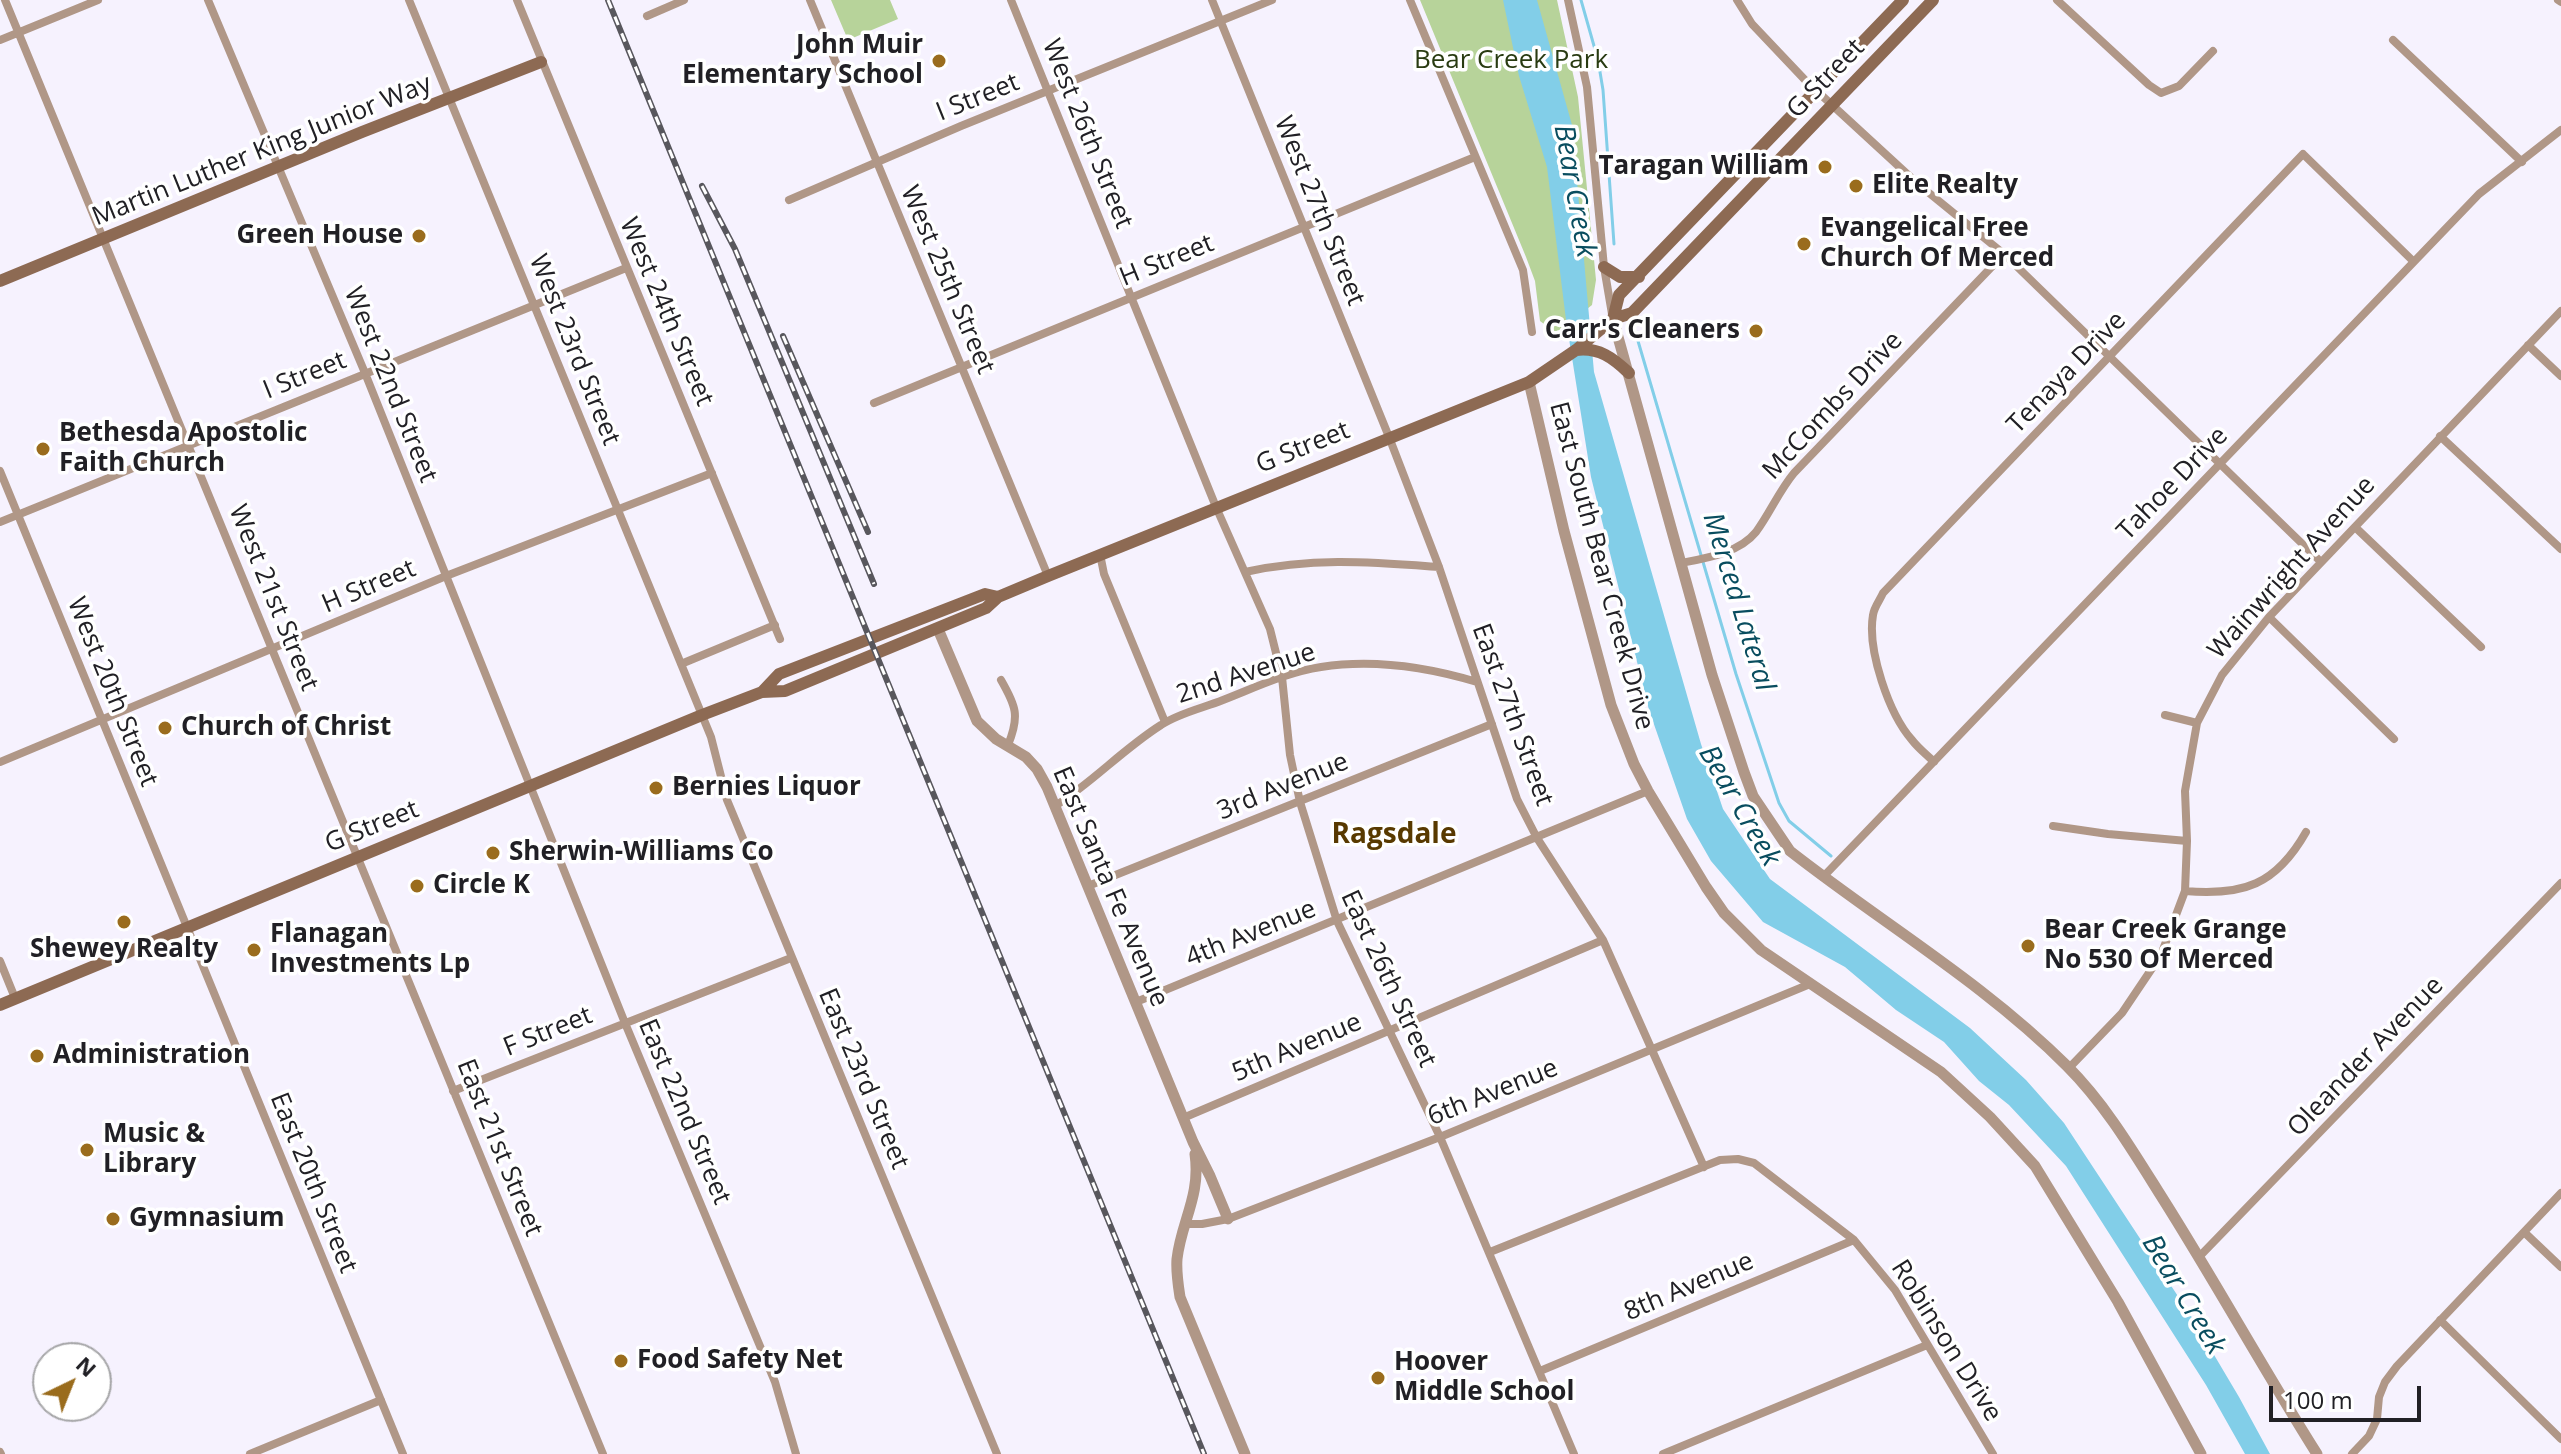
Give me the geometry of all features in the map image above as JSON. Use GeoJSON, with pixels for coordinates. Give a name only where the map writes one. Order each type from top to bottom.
{"type":"FeatureCollection","features":[{"type":"Feature","properties":{"kind":"main road","name":"G Street"},"geometry":{"type":"LineString","coordinates":[[1613,319],[1619,295],[1903,0]]}},
{"type":"Feature","properties":{"kind":"main road","name":"G Street"},"geometry":{"type":"LineString","coordinates":[[0,1005],[702,715],[762,692],[785,691],[938,629],[986,608],[998,597],[1100,554],[1529,382],[1576,350],[1613,319],[1632,313],[1933,0]]}},
{"type":"Feature","properties":{"kind":"main road","name":"Martin Luther King Junior Way"},"geometry":{"type":"LineString","coordinates":[[0,281],[541,62]]}},
{"type":"Feature","properties":{"kind":"main road"},"geometry":{"type":"LineString","coordinates":[[1604,267],[1620,277],[1639,277]]}},
{"type":"Feature","properties":{"kind":"main road"},"geometry":{"type":"LineString","coordinates":[[1576,350],[1587,348],[1606,355],[1629,373]]}},
{"type":"Feature","properties":{"kind":"main road","name":"G Street"},"geometry":{"type":"LineString","coordinates":[[762,692],[779,674],[985,594],[998,597]]}},
{"type":"Feature","properties":{"kind":"street","name":"West 21st Street"},"geometry":{"type":"LineString","coordinates":[[5,0],[358,857]]}},
{"type":"Feature","properties":{"kind":"street"},"geometry":{"type":"LineString","coordinates":[[0,40],[98,0]]}},
{"type":"Feature","properties":{"kind":"street","name":"West 22nd Street"},"geometry":{"type":"LineString","coordinates":[[208,0],[365,373],[530,786]]}},
{"type":"Feature","properties":{"kind":"street","name":"West 23rd Street"},"geometry":{"type":"LineString","coordinates":[[409,0],[702,715]]}},
{"type":"Feature","properties":{"kind":"street","name":"West 24th Street"},"geometry":{"type":"LineString","coordinates":[[517,0],[780,639]]}},
{"type":"Feature","properties":{"kind":"street"},"geometry":{"type":"LineString","coordinates":[[647,16],[684,0]]}},
{"type":"Feature","properties":{"kind":"street","name":"West 25th Street"},"geometry":{"type":"LineString","coordinates":[[810,0],[1048,576]]}},
{"type":"Feature","properties":{"kind":"street","name":"West 26th Street"},"geometry":{"type":"LineString","coordinates":[[1011,0],[1216,507]]}},
{"type":"Feature","properties":{"kind":"street","name":"West 27th Street"},"geometry":{"type":"LineString","coordinates":[[1212,0],[1389,437]]}},
{"type":"Feature","properties":{"kind":"street","name":"I Street"},"geometry":{"type":"LineString","coordinates":[[789,200],[1272,0]]}},
{"type":"Feature","properties":{"kind":"street"},"geometry":{"type":"LineString","coordinates":[[1410,0],[1523,270],[1532,332]]}},
{"type":"Feature","properties":{"kind":"street"},"geometry":{"type":"LineString","coordinates":[[1568,0],[1587,87],[1604,267],[1613,319],[1687,562],[1712,675],[1753,796],[1790,851],[1958,972],[2069,1068],[2118,1128],[2317,1454]]}},
{"type":"Feature","properties":{"kind":"street"},"geometry":{"type":"LineString","coordinates":[[1737,0],[1752,24],[1817,91],[1918,184],[2004,254],[2321,562]]}},
{"type":"Feature","properties":{"kind":"street"},"geometry":{"type":"LineString","coordinates":[[2057,0],[2161,93],[2179,86],[2213,51]]}},
{"type":"Feature","properties":{"kind":"street"},"geometry":{"type":"LineString","coordinates":[[2393,40],[2522,162]]}},
{"type":"Feature","properties":{"kind":"street","name":"Tahoe Drive"},"geometry":{"type":"LineString","coordinates":[[1823,877],[2479,194],[2561,130]]}},
{"type":"Feature","properties":{"kind":"street","name":"Tenaya Drive"},"geometry":{"type":"LineString","coordinates":[[1934,762],[1911,740],[1889,700],[1872,634],[1873,612],[1883,593],[2303,154],[2413,261]]}},
{"type":"Feature","properties":{"kind":"street","name":"H Street"},"geometry":{"type":"LineString","coordinates":[[874,403],[1475,157]]}},
{"type":"Feature","properties":{"kind":"street","name":"McCombs Drive"},"geometry":{"type":"LineString","coordinates":[[1687,562],[1727,552],[1754,535],[1780,490],[1794,473],[2004,254]]}},
{"type":"Feature","properties":{"kind":"street","name":"I Street"},"geometry":{"type":"LineString","coordinates":[[0,522],[626,268]]}},
{"type":"Feature","properties":{"kind":"street","name":"Wainwright Avenue"},"geometry":{"type":"LineString","coordinates":[[2069,1068],[2122,1013],[2161,955],[2185,891],[2185,791],[2197,723],[2222,675],[2269,617],[2561,311]]}},
{"type":"Feature","properties":{"kind":"street"},"geometry":{"type":"LineString","coordinates":[[2528,345],[2561,376]]}},
{"type":"Feature","properties":{"kind":"street","name":"East South Bear Creek Drive"},"geometry":{"type":"LineString","coordinates":[[1529,382],[1564,531],[1611,705],[1634,764],[1678,843],[1724,913],[1761,950],[1941,1072],[1990,1117],[2035,1166],[2118,1302],[2201,1454]]}},
{"type":"Feature","properties":{"kind":"street"},"geometry":{"type":"LineString","coordinates":[[2440,436],[2561,549]]}},
{"type":"Feature","properties":{"kind":"street","name":"East 27th Street"},"geometry":{"type":"LineString","coordinates":[[1389,437],[1439,567],[1517,799],[1537,838],[1603,940],[1704,1167]]}},
{"type":"Feature","properties":{"kind":"street","name":"West 20th Street"},"geometry":{"type":"LineString","coordinates":[[0,471],[187,927]]}},
{"type":"Feature","properties":{"kind":"street","name":"H Street"},"geometry":{"type":"LineString","coordinates":[[0,762],[446,576],[712,473]]}},
{"type":"Feature","properties":{"kind":"street","name":"East 26th Street"},"geometry":{"type":"LineString","coordinates":[[1216,507],[1270,629],[1282,677],[1290,755],[1300,802],[1337,921],[1440,1137],[1574,1454]]}},
{"type":"Feature","properties":{"kind":"street"},"geometry":{"type":"LineString","coordinates":[[2355,527],[2481,647]]}},
{"type":"Feature","properties":{"kind":"street"},"geometry":{"type":"LineString","coordinates":[[1100,554],[1104,574],[1165,722]]}},
{"type":"Feature","properties":{"kind":"street"},"geometry":{"type":"LineString","coordinates":[[1245,572],[1279,564],[1316,561],[1439,567]]}},
{"type":"Feature","properties":{"kind":"street"},"geometry":{"type":"LineString","coordinates":[[2269,617],[2394,739]]}},
{"type":"Feature","properties":{"kind":"street"},"geometry":{"type":"LineString","coordinates":[[681,664],[775,625]]}},
{"type":"Feature","properties":{"kind":"street","name":"East Santa Fe Avenue"},"geometry":{"type":"LineString","coordinates":[[938,629],[974,716],[988,732],[1022,753],[1037,769],[1228,1219]]}},
{"type":"Feature","properties":{"kind":"street","name":"2nd Avenue"},"geometry":{"type":"LineString","coordinates":[[1055,806],[1079,791],[1125,749],[1165,722],[1282,677],[1320,667],[1391,665],[1448,673],[1477,682]]}},
{"type":"Feature","properties":{"kind":"street"},"geometry":{"type":"LineString","coordinates":[[1001,680],[1017,718],[1008,745]]}},
{"type":"Feature","properties":{"kind":"street","name":"East 23rd Street"},"geometry":{"type":"LineString","coordinates":[[702,715],[715,750],[727,800],[997,1454]]}},
{"type":"Feature","properties":{"kind":"street"},"geometry":{"type":"LineString","coordinates":[[2165,715],[2197,723]]}},
{"type":"Feature","properties":{"kind":"street","name":"3rd Avenue"},"geometry":{"type":"LineString","coordinates":[[1088,886],[1492,724]]}},
{"type":"Feature","properties":{"kind":"street","name":"East 22nd Street"},"geometry":{"type":"LineString","coordinates":[[530,786],[775,1382],[796,1454]]}},
{"type":"Feature","properties":{"kind":"street","name":"4th Avenue"},"geometry":{"type":"LineString","coordinates":[[1136,1002],[1648,791]]}},
{"type":"Feature","properties":{"kind":"street"},"geometry":{"type":"LineString","coordinates":[[2053,826],[2187,841]]}},
{"type":"Feature","properties":{"kind":"street"},"geometry":{"type":"LineString","coordinates":[[2185,891],[2215,893],[2250,886],[2278,869],[2293,855],[2306,832]]}},
{"type":"Feature","properties":{"kind":"street","name":"East 21st Street"},"geometry":{"type":"LineString","coordinates":[[358,857],[603,1454]]}},
{"type":"Feature","properties":{"kind":"street","name":"Oleander Avenue"},"geometry":{"type":"LineString","coordinates":[[2199,1257],[2561,883]]}},
{"type":"Feature","properties":{"kind":"street","name":"East 20th Street"},"geometry":{"type":"LineString","coordinates":[[187,927],[403,1454]]}},
{"type":"Feature","properties":{"kind":"street","name":"5th Avenue"},"geometry":{"type":"LineString","coordinates":[[1183,1118],[1603,940]]}},
{"type":"Feature","properties":{"kind":"street","name":"F Street"},"geometry":{"type":"LineString","coordinates":[[453,1091],[791,958]]}},
{"type":"Feature","properties":{"kind":"street"},"geometry":{"type":"LineString","coordinates":[[0,961],[15,998]]}},
{"type":"Feature","properties":{"kind":"street","name":"6th Avenue"},"geometry":{"type":"LineString","coordinates":[[1187,1224],[1228,1219],[1440,1137],[1810,984]]}},
{"type":"Feature","properties":{"kind":"street","name":"East Santa Fe Avenue"},"geometry":{"type":"LineString","coordinates":[[1193,1142],[1197,1175],[1177,1257],[1180,1297],[1245,1454]]}},
{"type":"Feature","properties":{"kind":"street","name":"Robinson Drive"},"geometry":{"type":"LineString","coordinates":[[1490,1252],[1720,1160],[1738,1159],[1754,1163],[1854,1240],[1895,1290],[1993,1454]]}},
{"type":"Feature","properties":{"kind":"street"},"geometry":{"type":"LineString","coordinates":[[2352,1454],[2369,1436],[2377,1419],[2379,1397],[2385,1382],[2561,1193]]}},
{"type":"Feature","properties":{"kind":"street"},"geometry":{"type":"LineString","coordinates":[[2524,1232],[2561,1267]]}},
{"type":"Feature","properties":{"kind":"street","name":"8th Avenue"},"geometry":{"type":"LineString","coordinates":[[1540,1371],[1854,1240]]}},
{"type":"Feature","properties":{"kind":"street"},"geometry":{"type":"LineString","coordinates":[[2440,1320],[2561,1439]]}},
{"type":"Feature","properties":{"kind":"street"},"geometry":{"type":"LineString","coordinates":[[1663,1454],[1927,1345]]}},
{"type":"Feature","properties":{"kind":"street"},"geometry":{"type":"LineString","coordinates":[[253,1454],[381,1400]]}},
{"type":"Feature","properties":{"kind":"green space"},"geometry":{"type":"Polygon","coordinates":[[[831,0],[890,0],[898,19],[848,40],[831,0]]]}},
{"type":"Feature","properties":{"kind":"green space","name":"Bear Creek Park"},"geometry":{"type":"Polygon","coordinates":[[[1420,0],[1557,0],[1578,97],[1596,280],[1592,305],[1548,340],[1547,329],[1540,321],[1535,281],[1526,257],[1420,0]]]}},
{"type":"Feature","properties":{"kind":"water","name":"Bear Creek"},"geometry":{"type":"Polygon","coordinates":[[[1503,0],[1537,0],[1572,125],[1594,372],[1701,744],[1723,809],[1770,879],[1970,1028],[2026,1080],[2064,1123],[2191,1316],[2270,1454],[2245,1454],[2206,1385],[2066,1166],[2009,1105],[1979,1081],[1944,1042],[1896,1010],[1845,967],[1763,922],[1711,861],[1687,819],[1649,710],[1591,477],[1566,320],[1547,167],[1519,76],[1503,0]]]}},
{"type":"Feature","properties":{"kind":"waterway","name":"Merced Lateral"},"geometry":{"type":"LineString","coordinates":[[1581,0],[1603,90],[1614,244]]}},
{"type":"Feature","properties":{"kind":"waterway","name":"Merced Lateral"},"geometry":{"type":"LineString","coordinates":[[1638,341],[1736,674],[1779,803],[1789,821],[1831,856]]}},
{"type":"Feature","properties":{"kind":"railway"},"geometry":{"type":"LineString","coordinates":[[608,0],[1204,1454]]}},
{"type":"Feature","properties":{"kind":"railway"},"geometry":{"type":"LineString","coordinates":[[702,186],[735,249],[874,584]]}},
{"type":"Feature","properties":{"kind":"railway"},"geometry":{"type":"LineString","coordinates":[[783,336],[868,532]]}},
{"type":"Feature","properties":{"kind":"place","name":"John Muir Elementary School"},"geometry":{"type":"Point","coordinates":[939,61]}},
{"type":"Feature","properties":{"kind":"place","name":"Taragan William"},"geometry":{"type":"Point","coordinates":[1825,167]}},
{"type":"Feature","properties":{"kind":"place","name":"Elite Realty"},"geometry":{"type":"Point","coordinates":[1856,186]}},
{"type":"Feature","properties":{"kind":"place","name":"Green House"},"geometry":{"type":"Point","coordinates":[419,236]}},
{"type":"Feature","properties":{"kind":"place","name":"Evangelical Free Church Of Merced"},"geometry":{"type":"Point","coordinates":[1804,244]}},
{"type":"Feature","properties":{"kind":"place","name":"Carr's Cleaners"},"geometry":{"type":"Point","coordinates":[1756,331]}},
{"type":"Feature","properties":{"kind":"place","name":"Bethesda Apostolic Faith Church"},"geometry":{"type":"Point","coordinates":[43,449]}},
{"type":"Feature","properties":{"kind":"place","name":"Church of Christ"},"geometry":{"type":"Point","coordinates":[165,728]}},
{"type":"Feature","properties":{"kind":"place","name":"Bernies Liquor"},"geometry":{"type":"Point","coordinates":[656,788]}},
{"type":"Feature","properties":{"kind":"place","name":"Sherwin-Williams Co"},"geometry":{"type":"Point","coordinates":[493,853]}},
{"type":"Feature","properties":{"kind":"place","name":"Circle K"},"geometry":{"type":"Point","coordinates":[417,886]}},
{"type":"Feature","properties":{"kind":"place","name":"Shewey Realty"},"geometry":{"type":"Point","coordinates":[124,922]}},
{"type":"Feature","properties":{"kind":"place","name":"Bear Creek Grange No 530 Of Merced"},"geometry":{"type":"Point","coordinates":[2028,946]}},
{"type":"Feature","properties":{"kind":"place","name":"Flanagan Investments Lp"},"geometry":{"type":"Point","coordinates":[254,950]}},
{"type":"Feature","properties":{"kind":"place","name":"Administration"},"geometry":{"type":"Point","coordinates":[37,1056]}},
{"type":"Feature","properties":{"kind":"place","name":"Music & Library"},"geometry":{"type":"Point","coordinates":[87,1150]}},
{"type":"Feature","properties":{"kind":"place","name":"Gymnasium"},"geometry":{"type":"Point","coordinates":[113,1219]}},
{"type":"Feature","properties":{"kind":"place","name":"Food Safety Net"},"geometry":{"type":"Point","coordinates":[621,1361]}},
{"type":"Feature","properties":{"kind":"place","name":"Hoover Middle School"},"geometry":{"type":"Point","coordinates":[1378,1378]}},
{"type":"Feature","properties":{"kind":"district","name":"Ragsdale"},"geometry":{"type":"Point","coordinates":[1394,835]}}]}
